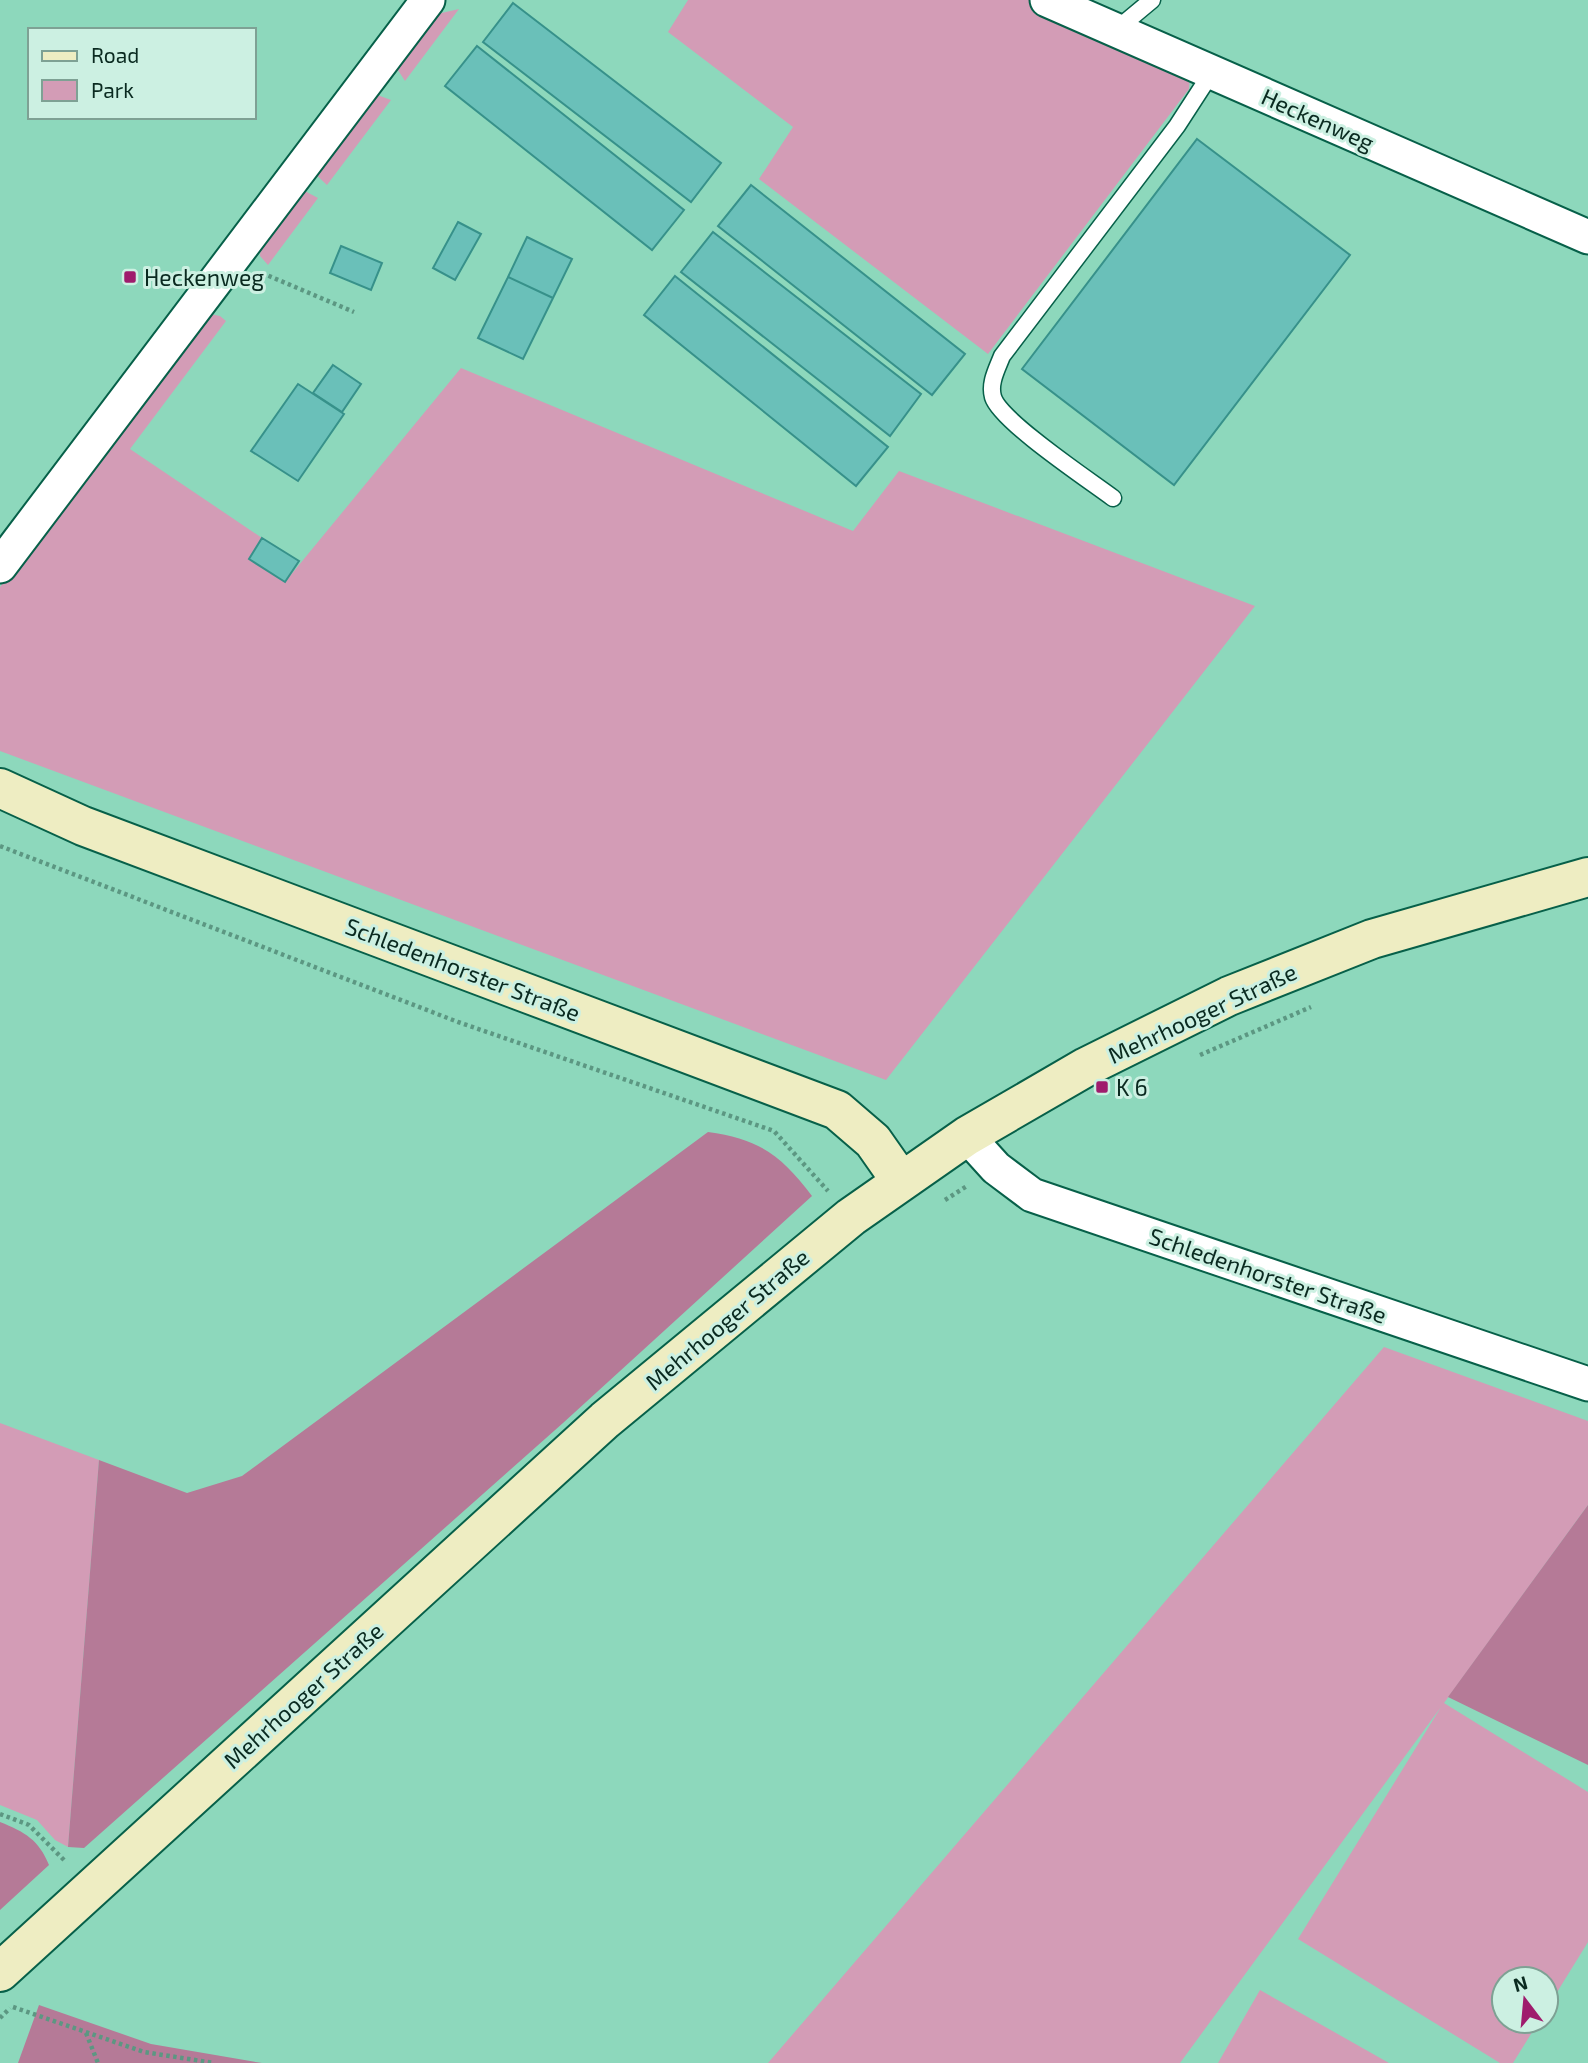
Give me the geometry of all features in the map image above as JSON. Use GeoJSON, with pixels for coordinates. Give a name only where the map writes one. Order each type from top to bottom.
{"type":"FeatureCollection","features":[{"type":"Feature","properties":{"kind":"main road","name":"Schledenhorster Straße"},"geometry":{"type":"LineString","coordinates":[[0,788],[83,826],[837,1110],[873,1141],[901,1181]]}},
{"type":"Feature","properties":{"kind":"main road","name":"Mehrhooger Straße"},"geometry":{"type":"LineString","coordinates":[[11,1985],[93,1886],[605,1420],[851,1217],[901,1181],[967,1136],[1086,1067],[1229,996],[1372,939],[1588,877]]}},
{"type":"Feature","properties":{"kind":"street"},"geometry":{"type":"LineString","coordinates":[[0,566],[428,0]]}},
{"type":"Feature","properties":{"kind":"street","name":"Heckenweg"},"geometry":{"type":"LineString","coordinates":[[1047,0],[1588,237]]}},
{"type":"Feature","properties":{"kind":"street","name":"Schledenhorster Straße"},"geometry":{"type":"LineString","coordinates":[[967,1136],[996,1168],[1032,1195],[1588,1384]]}},
{"type":"Feature","properties":{"kind":"lane"},"geometry":{"type":"LineString","coordinates":[[1116,30],[1153,0]]}},
{"type":"Feature","properties":{"kind":"lane"},"geometry":{"type":"LineString","coordinates":[[1112,498],[1007,417],[993,398],[992,379],[1002,356],[1177,126],[1212,72]]}},
{"type":"Feature","properties":{"kind":"path"},"geometry":{"type":"LineString","coordinates":[[233,258],[297,290],[354,312]]}},
{"type":"Feature","properties":{"kind":"path"},"geometry":{"type":"LineString","coordinates":[[0,846],[458,1022],[774,1131],[817,1180]]}},
{"type":"Feature","properties":{"kind":"path"},"geometry":{"type":"LineString","coordinates":[[1191,1060],[1317,1004]]}},
{"type":"Feature","properties":{"kind":"path"},"geometry":{"type":"LineString","coordinates":[[941,1203],[996,1168]]}},
{"type":"Feature","properties":{"kind":"path"},"geometry":{"type":"LineString","coordinates":[[0,1814],[29,1825],[93,1886]]}},
{"type":"Feature","properties":{"kind":"path"},"geometry":{"type":"LineString","coordinates":[[11,1985],[12,2007]]}},
{"type":"Feature","properties":{"kind":"path"},"geometry":{"type":"LineString","coordinates":[[0,2001],[144,2052],[214,2063]]}},
{"type":"Feature","properties":{"kind":"path"},"geometry":{"type":"LineString","coordinates":[[0,2018],[12,2007]]}},
{"type":"Feature","properties":{"kind":"path"},"geometry":{"type":"LineString","coordinates":[[86,2032],[98,2063]]}},
{"type":"Feature","properties":{"kind":"green space"},"geometry":{"type":"Polygon","coordinates":[[[688,0],[1030,0],[1180,65],[1190,74],[1189,89],[988,354],[759,179],[793,127],[668,32],[688,0]]]}},
{"type":"Feature","properties":{"kind":"green space"},"geometry":{"type":"Polygon","coordinates":[[[459,9],[405,81],[394,64],[433,15],[459,9]]]}},
{"type":"Feature","properties":{"kind":"green space"},"geometry":{"type":"Polygon","coordinates":[[[372,93],[391,100],[327,185],[312,171],[372,93]]]}},
{"type":"Feature","properties":{"kind":"green space"},"geometry":{"type":"Polygon","coordinates":[[[299,188],[318,198],[268,265],[260,256],[261,239],[299,188]]]}},
{"type":"Feature","properties":{"kind":"green space"},"geometry":{"type":"Polygon","coordinates":[[[210,314],[220,316],[226,321],[130,449],[262,538],[249,559],[285,582],[461,368],[853,531],[899,471],[1255,606],[886,1080],[0,751],[0,587],[202,318],[210,314]]]}},
{"type":"Feature","properties":{"kind":"green space"},"geometry":{"type":"Polygon","coordinates":[[[1384,1347],[1588,1421],[1588,1505],[1444,1703],[1588,1792],[1588,1942],[1560,1987],[1560,1965],[1490,1965],[1490,2035],[1530,2035],[1513,2063],[1500,2063],[1298,1939],[1441,1707],[1180,2063],[768,2063],[1384,1347]]]}},
{"type":"Feature","properties":{"kind":"green space"},"geometry":{"type":"Polygon","coordinates":[[[0,1423],[99,1460],[68,1847],[55,1840],[37,1820],[0,1805],[0,1423]]]}},
{"type":"Feature","properties":{"kind":"green space"},"geometry":{"type":"Polygon","coordinates":[[[1260,1990],[1389,2063],[1218,2063],[1260,1990]]]}},
{"type":"Feature","properties":{"kind":"shaded area"},"geometry":{"type":"Polygon","coordinates":[[[708,1132],[741,1139],[768,1151],[790,1170],[812,1196],[563,1423],[84,1848],[68,1847],[99,1460],[187,1493],[242,1476],[708,1132]]]}},
{"type":"Feature","properties":{"kind":"shaded area"},"geometry":{"type":"Polygon","coordinates":[[[1588,1505],[1588,1765],[1448,1697],[1588,1505]]]}},
{"type":"Feature","properties":{"kind":"shaded area"},"geometry":{"type":"Polygon","coordinates":[[[0,1822],[17,1829],[36,1843],[49,1865],[0,1910],[0,1822]]]}},
{"type":"Feature","properties":{"kind":"shaded area"},"geometry":{"type":"Polygon","coordinates":[[[39,2005],[151,2044],[262,2063],[18,2063],[39,2005]]]}},
{"type":"Feature","properties":{"kind":"building"},"geometry":{"type":"Polygon","coordinates":[[[513,3],[721,163],[691,202],[483,42],[513,3]]]}},
{"type":"Feature","properties":{"kind":"building"},"geometry":{"type":"Polygon","coordinates":[[[477,46],[684,210],[652,250],[445,86],[477,46]]]}},
{"type":"Feature","properties":{"kind":"building"},"geometry":{"type":"Polygon","coordinates":[[[1197,139],[1350,255],[1174,485],[1022,369],[1197,139]]]}},
{"type":"Feature","properties":{"kind":"building"},"geometry":{"type":"Polygon","coordinates":[[[751,185],[965,354],[932,395],[718,226],[751,185]]]}},
{"type":"Feature","properties":{"kind":"building"},"geometry":{"type":"Polygon","coordinates":[[[458,222],[481,234],[455,280],[433,268],[458,222]]]}},
{"type":"Feature","properties":{"kind":"building"},"geometry":{"type":"Polygon","coordinates":[[[713,232],[921,394],[890,436],[681,272],[713,232]]]}},
{"type":"Feature","properties":{"kind":"building"},"geometry":{"type":"Polygon","coordinates":[[[527,237],[572,259],[553,298],[508,277],[527,237]]]}},
{"type":"Feature","properties":{"kind":"building"},"geometry":{"type":"Polygon","coordinates":[[[341,246],[382,263],[371,290],[330,273],[341,246]]]}},
{"type":"Feature","properties":{"kind":"building"},"geometry":{"type":"Polygon","coordinates":[[[675,276],[888,447],[856,486],[644,315],[675,276]]]}},
{"type":"Feature","properties":{"kind":"building"},"geometry":{"type":"Polygon","coordinates":[[[508,277],[553,298],[523,359],[478,338],[508,277]]]}},
{"type":"Feature","properties":{"kind":"building"},"geometry":{"type":"Polygon","coordinates":[[[333,365],[361,384],[342,412],[313,393],[333,365]]]}},
{"type":"Feature","properties":{"kind":"building"},"geometry":{"type":"Polygon","coordinates":[[[298,384],[344,414],[298,481],[251,451],[298,384]]]}},
{"type":"Feature","properties":{"kind":"building"},"geometry":{"type":"Polygon","coordinates":[[[262,538],[299,561],[285,582],[249,559],[262,538]]]}},
{"type":"Feature","properties":{"kind":"place","name":"Heckenweg"},"geometry":{"type":"Point","coordinates":[130,277]}},
{"type":"Feature","properties":{"kind":"place","name":"K 6"},"geometry":{"type":"Point","coordinates":[1102,1087]}}]}
